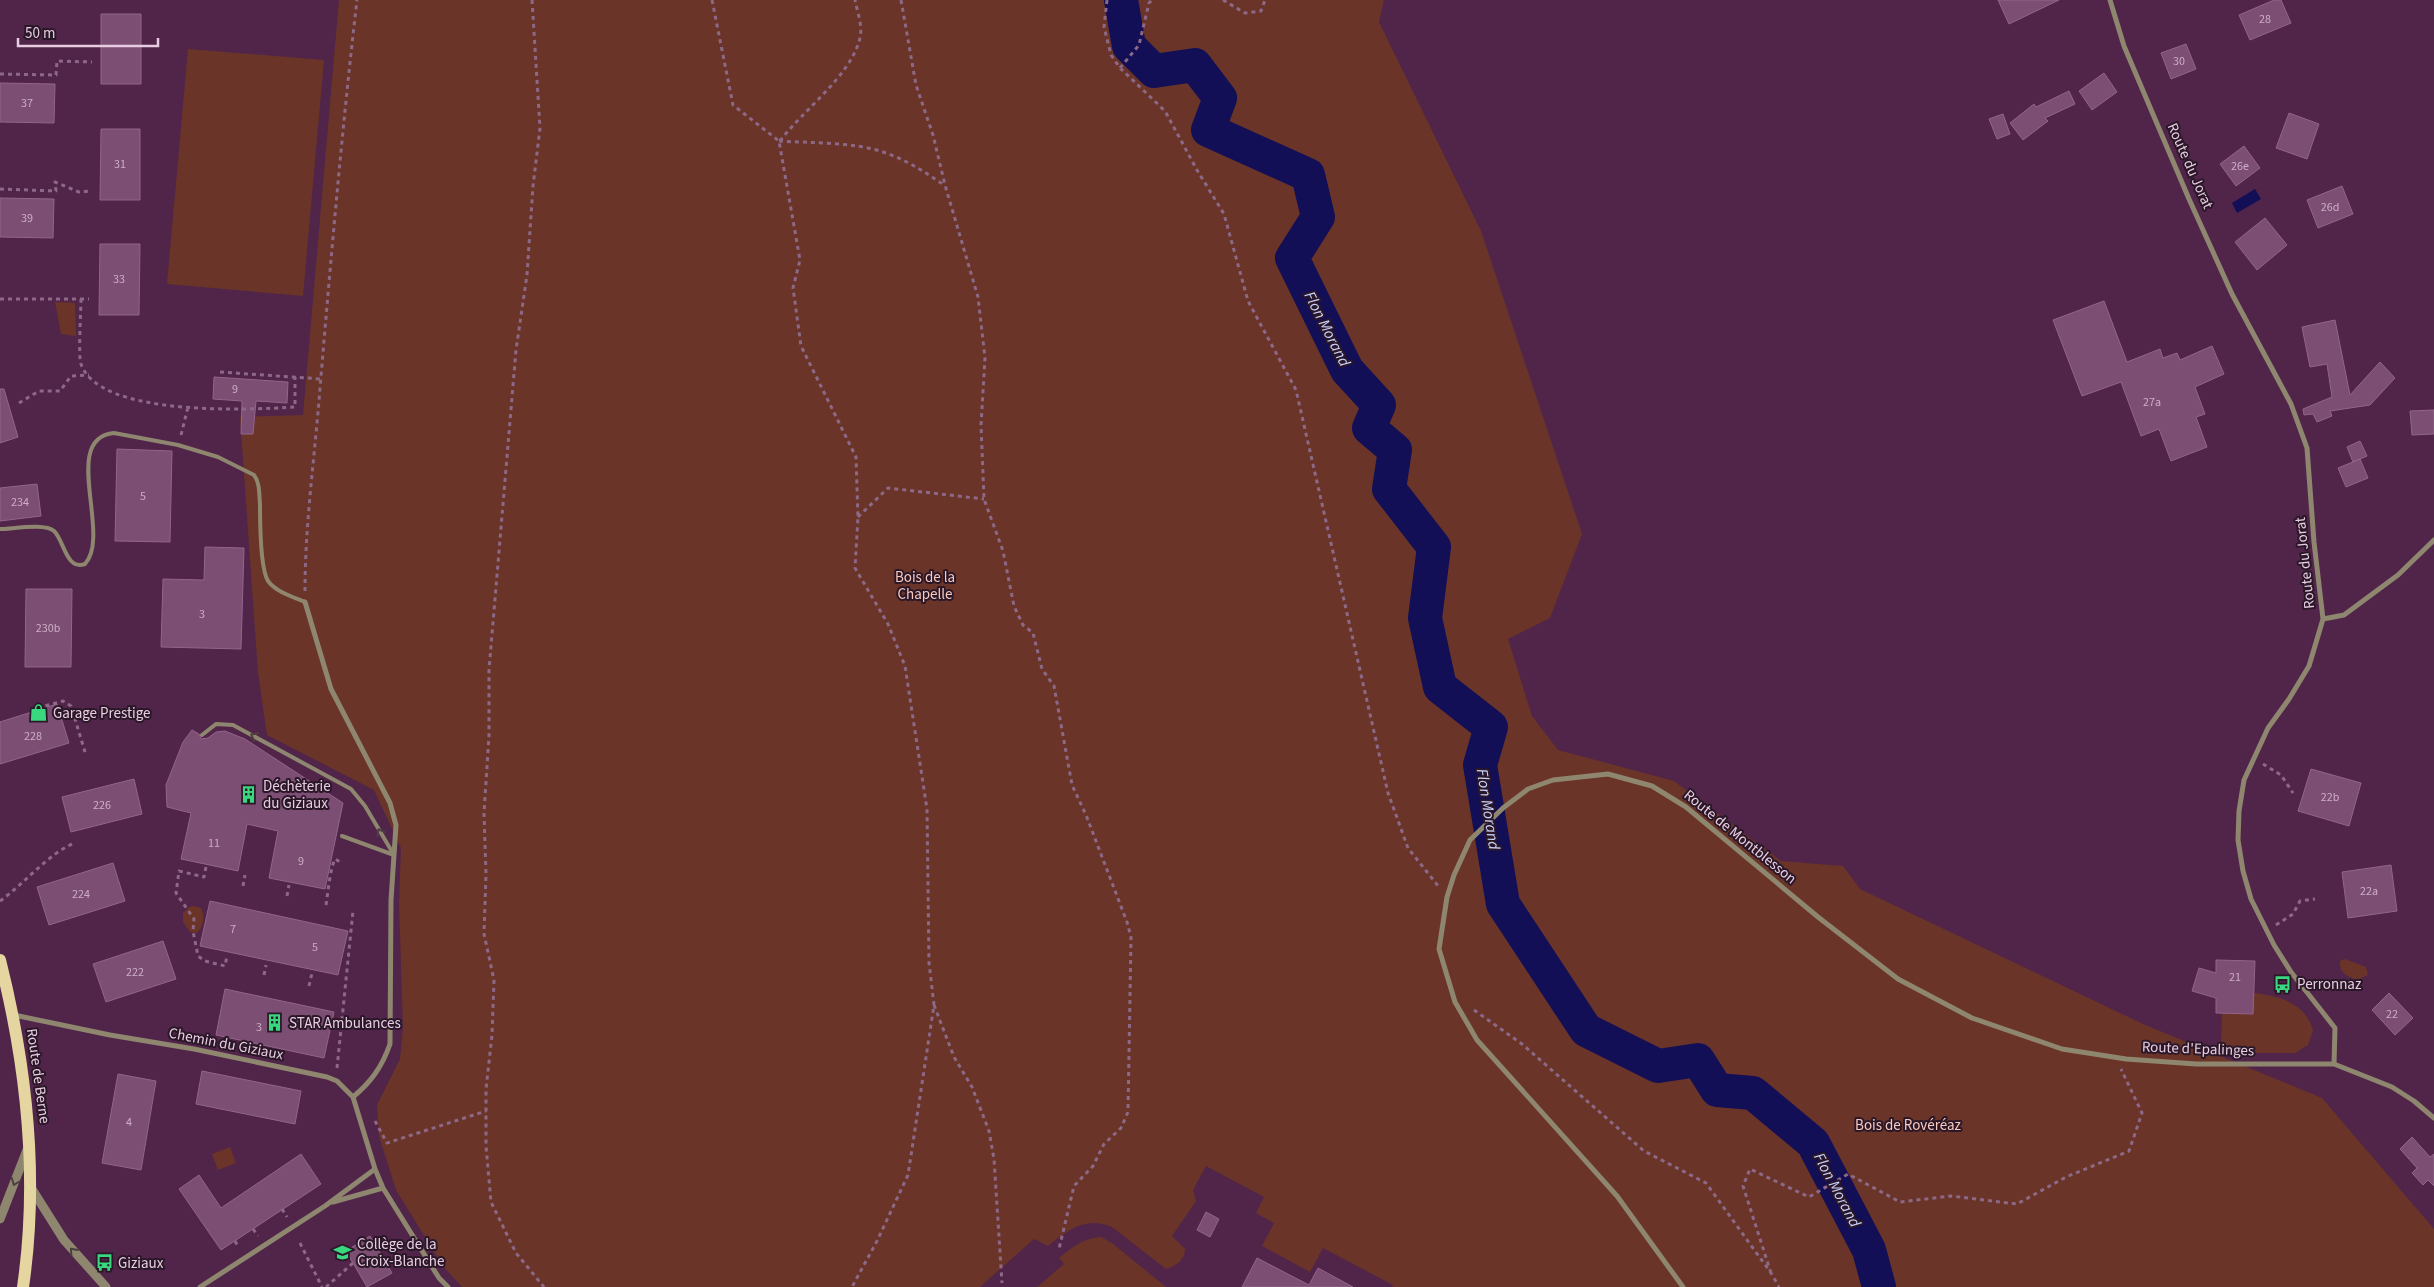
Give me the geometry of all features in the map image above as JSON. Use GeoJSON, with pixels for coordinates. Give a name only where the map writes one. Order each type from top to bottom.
{"type":"FeatureCollection","features":[{"type":"Feature","properties":{"kind":"main road","name":"Route de Berne"},"geometry":{"type":"LineString","coordinates":[[0,960],[13,1014],[26,1092],[30,1186],[23,1287]]}},
{"type":"Feature","properties":{"kind":"street","name":"Route du Jorat"},"geometry":{"type":"LineString","coordinates":[[2110,0],[2124,46],[2189,198],[2232,294],[2291,404],[2307,448],[2314,542],[2323,620],[2308,666],[2289,699],[2268,728],[2244,780],[2239,811],[2238,840],[2243,870],[2251,899],[2274,945],[2291,972],[2335,1028],[2334,1064]]}},
{"type":"Feature","properties":{"kind":"street"},"geometry":{"type":"LineString","coordinates":[[2323,620],[2344,615],[2398,575],[2434,540]]}},
{"type":"Feature","properties":{"kind":"street"},"geometry":{"type":"LineString","coordinates":[[304,602],[331,689],[390,803],[396,825],[391,900],[390,1044],[374,1077],[353,1097],[375,1169],[383,1188],[439,1278],[448,1287]]}},
{"type":"Feature","properties":{"kind":"street","name":"Route de Montblesson"},"geometry":{"type":"LineString","coordinates":[[1683,1287],[1617,1196],[1477,1040],[1456,1002],[1439,949],[1447,897],[1454,874],[1470,840],[1503,808],[1528,789],[1553,780],[1608,774],[1652,786],[1686,807],[1818,917],[1898,979],[1972,1018],[2062,1049]]}},
{"type":"Feature","properties":{"kind":"street","name":"Chemin du Giziaux"},"geometry":{"type":"LineString","coordinates":[[13,1014],[110,1035],[194,1049],[327,1077],[337,1081],[353,1097]]}},
{"type":"Feature","properties":{"kind":"street","name":"Route d'Epalinges"},"geometry":{"type":"LineString","coordinates":[[2062,1049],[2117,1058],[2196,1064],[2334,1064]]}},
{"type":"Feature","properties":{"kind":"street"},"geometry":{"type":"LineString","coordinates":[[2334,1064],[2392,1087],[2414,1101],[2434,1118]]}},
{"type":"Feature","properties":{"kind":"street"},"geometry":{"type":"LineString","coordinates":[[0,1219],[29,1145]]}},
{"type":"Feature","properties":{"kind":"street"},"geometry":{"type":"LineString","coordinates":[[200,1287],[331,1203],[356,1181],[375,1169]]}},
{"type":"Feature","properties":{"kind":"street"},"geometry":{"type":"LineString","coordinates":[[30,1186],[64,1240],[106,1287]]}},
{"type":"Feature","properties":{"kind":"street"},"geometry":{"type":"LineString","coordinates":[[331,1203],[383,1188]]}},
{"type":"Feature","properties":{"kind":"lane"},"geometry":{"type":"LineString","coordinates":[[0,530],[47,527],[57,534],[71,562],[78,565],[85,564],[90,556],[92,543],[88,465],[94,443],[104,434],[114,433],[178,445],[218,457],[254,475],[259,489],[265,572],[268,581],[275,588],[304,602]]}},
{"type":"Feature","properties":{"kind":"lane"},"geometry":{"type":"LineString","coordinates":[[202,735],[216,724],[234,725],[351,789],[365,806],[394,855]]}},
{"type":"Feature","properties":{"kind":"lane"},"geometry":{"type":"LineString","coordinates":[[342,836],[394,855]]}},
{"type":"Feature","properties":{"kind":"path"},"geometry":{"type":"LineString","coordinates":[[304,602],[304,550],[342,132],[357,0]]}},
{"type":"Feature","properties":{"kind":"path"},"geometry":{"type":"LineString","coordinates":[[532,0],[540,128],[533,186],[527,275],[516,350],[489,670],[489,736],[484,813],[486,874],[484,934],[494,980],[486,1111],[486,1146],[491,1202],[516,1253],[544,1287]]}},
{"type":"Feature","properties":{"kind":"path"},"geometry":{"type":"LineString","coordinates":[[712,0],[733,105],[779,141],[882,151],[914,165],[945,185]]}},
{"type":"Feature","properties":{"kind":"path"},"geometry":{"type":"LineString","coordinates":[[855,0],[861,37],[853,55],[835,80],[793,123],[779,141],[800,260],[793,288],[801,346],[856,458],[858,517],[855,568],[888,624],[906,666],[926,809],[929,962],[934,1005],[954,1057],[972,1087],[989,1131],[994,1159],[1002,1283]]}},
{"type":"Feature","properties":{"kind":"path"},"geometry":{"type":"LineString","coordinates":[[902,0],[916,85],[933,135],[945,185],[978,298],[985,358],[981,425],[984,498],[1003,551],[1014,606],[1023,625],[1033,634],[1042,670],[1054,686],[1072,786],[1090,824],[1128,922],[1130,937],[1128,1112],[1122,1128],[1104,1144],[1092,1166],[1074,1186],[1059,1249]]}},
{"type":"Feature","properties":{"kind":"path"},"geometry":{"type":"LineString","coordinates":[[1107,0],[1104,27],[1111,55],[1120,68],[1165,110],[1197,170],[1224,214],[1248,301],[1296,390],[1388,793],[1408,848],[1447,897]]}},
{"type":"Feature","properties":{"kind":"path"},"geometry":{"type":"LineString","coordinates":[[1120,68],[1138,45],[1149,3],[1152,0]]}},
{"type":"Feature","properties":{"kind":"path"},"geometry":{"type":"LineString","coordinates":[[1223,0],[1245,13],[1261,11],[1265,0]]}},
{"type":"Feature","properties":{"kind":"path"},"geometry":{"type":"LineString","coordinates":[[0,74],[56,75],[56,61],[92,62]]}},
{"type":"Feature","properties":{"kind":"path"},"geometry":{"type":"LineString","coordinates":[[0,189],[56,191],[55,182],[79,192],[91,191]]}},
{"type":"Feature","properties":{"kind":"path"},"geometry":{"type":"LineString","coordinates":[[0,299],[89,299]]}},
{"type":"Feature","properties":{"kind":"path"},"geometry":{"type":"LineString","coordinates":[[81,299],[80,363],[94,383],[121,398],[188,407],[237,410],[295,407],[295,377]]}},
{"type":"Feature","properties":{"kind":"path"},"geometry":{"type":"LineString","coordinates":[[220,372],[321,379]]}},
{"type":"Feature","properties":{"kind":"path"},"geometry":{"type":"LineString","coordinates":[[19,403],[39,391],[60,391],[71,376],[89,375]]}},
{"type":"Feature","properties":{"kind":"path"},"geometry":{"type":"LineString","coordinates":[[178,445],[188,407]]}},
{"type":"Feature","properties":{"kind":"path"},"geometry":{"type":"LineString","coordinates":[[858,517],[888,488],[984,498]]}},
{"type":"Feature","properties":{"kind":"path"},"geometry":{"type":"LineString","coordinates":[[30,710],[63,701],[71,706],[84,752]]}},
{"type":"Feature","properties":{"kind":"path"},"geometry":{"type":"LineString","coordinates":[[2263,764],[2280,775],[2293,793]]}},
{"type":"Feature","properties":{"kind":"path"},"geometry":{"type":"LineString","coordinates":[[0,901],[20,887],[62,848],[75,843]]}},
{"type":"Feature","properties":{"kind":"path"},"geometry":{"type":"LineString","coordinates":[[326,905],[332,876],[330,867],[335,859],[340,862]]}},
{"type":"Feature","properties":{"kind":"path"},"geometry":{"type":"LineString","coordinates":[[206,867],[204,877],[178,871],[176,893],[194,920],[192,931],[198,956],[205,961],[225,966],[228,956]]}},
{"type":"Feature","properties":{"kind":"path"},"geometry":{"type":"LineString","coordinates":[[243,886],[245,875]]}},
{"type":"Feature","properties":{"kind":"path"},"geometry":{"type":"LineString","coordinates":[[287,896],[289,885]]}},
{"type":"Feature","properties":{"kind":"path"},"geometry":{"type":"LineString","coordinates":[[2273,926],[2293,914],[2300,901],[2315,898]]}},
{"type":"Feature","properties":{"kind":"path"},"geometry":{"type":"LineString","coordinates":[[337,1068],[353,911]]}},
{"type":"Feature","properties":{"kind":"path"},"geometry":{"type":"LineString","coordinates":[[264,975],[266,965]]}},
{"type":"Feature","properties":{"kind":"path"},"geometry":{"type":"LineString","coordinates":[[309,986],[312,972]]}},
{"type":"Feature","properties":{"kind":"path"},"geometry":{"type":"LineString","coordinates":[[1456,1002],[1472,1008],[1522,1044],[1644,1151],[1706,1183],[1779,1287]]}},
{"type":"Feature","properties":{"kind":"path"},"geometry":{"type":"LineString","coordinates":[[852,1287],[877,1241],[908,1175],[934,1005]]}},
{"type":"Feature","properties":{"kind":"path"},"geometry":{"type":"LineString","coordinates":[[1771,1273],[1743,1186],[1750,1169],[1809,1196],[1848,1174],[1900,1202],[1951,1196],[2017,1204],[2066,1177],[2129,1152],[2142,1113],[2117,1058]]}},
{"type":"Feature","properties":{"kind":"path"},"geometry":{"type":"LineString","coordinates":[[374,1120],[387,1143],[486,1111]]}},
{"type":"Feature","properties":{"kind":"path"},"geometry":{"type":"LineString","coordinates":[[282,1209],[288,1217]]}},
{"type":"Feature","properties":{"kind":"path"},"geometry":{"type":"LineString","coordinates":[[253,1229],[258,1236]]}},
{"type":"Feature","properties":{"kind":"path"},"geometry":{"type":"LineString","coordinates":[[235,1241],[239,1248]]}},
{"type":"Feature","properties":{"kind":"path"},"geometry":{"type":"LineString","coordinates":[[300,1243],[322,1287]]}},
{"type":"Feature","properties":{"kind":"path"},"geometry":{"type":"LineString","coordinates":[[326,1287],[353,1263]]}},
{"type":"Feature","properties":{"kind":"green space","name":"Bois de la Chapelle"},"geometry":{"type":"Polygon","coordinates":[[[339,0],[1384,0],[1379,22],[1481,231],[1582,534],[1550,618],[1508,639],[1532,716],[1558,750],[1674,781],[1781,861],[1843,866],[1860,889],[2143,1024],[2322,1098],[2434,1229],[2434,1287],[1392,1287],[1393,1285],[1323,1248],[1310,1272],[1262,1246],[1274,1223],[1256,1213],[1264,1197],[1206,1166],[1193,1190],[1196,1201],[1172,1236],[1185,1249],[1185,1253],[1182,1259],[1166,1269],[1112,1227],[1094,1223],[1078,1226],[1070,1230],[1048,1246],[1034,1239],[980,1287],[462,1287],[443,1266],[396,1190],[379,1136],[377,1105],[400,1059],[403,1028],[399,903],[401,848],[374,790],[267,735],[258,673],[240,417],[303,415],[339,0]]]}},
{"type":"Feature","properties":{"kind":"green space"},"geometry":{"type":"Polygon","coordinates":[[[188,49],[324,60],[303,296],[167,284],[188,49]]]}},
{"type":"Feature","properties":{"kind":"green space"},"geometry":{"type":"Polygon","coordinates":[[[55,302],[75,303],[76,336],[61,334],[55,302]]]}},
{"type":"Feature","properties":{"kind":"green space"},"geometry":{"type":"Polygon","coordinates":[[[189,907],[201,908],[203,914],[203,921],[197,933],[190,932],[183,922],[183,913],[189,907]]]}},
{"type":"Feature","properties":{"kind":"green space"},"geometry":{"type":"Polygon","coordinates":[[[2345,959],[2366,967],[2368,975],[2357,980],[2347,976],[2342,971],[2340,965],[2340,961],[2345,959]]]}},
{"type":"Feature","properties":{"kind":"green space"},"geometry":{"type":"Polygon","coordinates":[[[2254,993],[2273,996],[2298,1007],[2309,1021],[2313,1031],[2308,1045],[2295,1053],[2221,1053],[2222,1013],[2253,1014],[2254,993]]]}},
{"type":"Feature","properties":{"kind":"green space"},"geometry":{"type":"Polygon","coordinates":[[[230,1147],[236,1163],[218,1170],[212,1154],[230,1147]]]}},
{"type":"Feature","properties":{"kind":"green space"},"geometry":{"type":"Polygon","coordinates":[[[1101,1237],[1112,1243],[1166,1287],[1037,1287],[1064,1264],[1059,1258],[1064,1254],[1083,1241],[1101,1237]]]}},
{"type":"Feature","properties":{"kind":"shaded area"},"geometry":{"type":"Polygon","coordinates":[[[2255,189],[2261,199],[2237,213],[2232,203],[2255,189]]]}},
{"type":"Feature","properties":{"kind":"building"},"geometry":{"type":"Polygon","coordinates":[[[1998,0],[2059,0],[2009,24],[1998,0]]]}},
{"type":"Feature","properties":{"kind":"building"},"geometry":{"type":"Polygon","coordinates":[[[2274,0],[2281,0],[2291,23],[2250,40],[2239,15],[2274,0]]]}},
{"type":"Feature","properties":{"kind":"building"},"geometry":{"type":"Polygon","coordinates":[[[101,14],[141,14],[141,84],[101,84],[101,14]]]}},
{"type":"Feature","properties":{"kind":"building"},"geometry":{"type":"Polygon","coordinates":[[[2186,44],[2196,69],[2171,79],[2161,53],[2186,44]]]}},
{"type":"Feature","properties":{"kind":"building"},"geometry":{"type":"Polygon","coordinates":[[[2104,73],[2117,92],[2092,110],[2079,91],[2104,73]]]}},
{"type":"Feature","properties":{"kind":"building"},"geometry":{"type":"Polygon","coordinates":[[[0,83],[55,84],[54,123],[0,122],[0,83]]]}},
{"type":"Feature","properties":{"kind":"building"},"geometry":{"type":"Polygon","coordinates":[[[2069,91],[2075,104],[2045,118],[2048,121],[2023,140],[2010,123],[2034,104],[2036,107],[2069,91]]]}},
{"type":"Feature","properties":{"kind":"building"},"geometry":{"type":"Polygon","coordinates":[[[2289,113],[2319,124],[2307,159],[2276,148],[2289,113]]]}},
{"type":"Feature","properties":{"kind":"building"},"geometry":{"type":"Polygon","coordinates":[[[2003,114],[2010,134],[1997,139],[1989,119],[2003,114]]]}},
{"type":"Feature","properties":{"kind":"building"},"geometry":{"type":"Polygon","coordinates":[[[101,129],[140,129],[140,200],[100,200],[101,129]]]}},
{"type":"Feature","properties":{"kind":"building"},"geometry":{"type":"Polygon","coordinates":[[[2244,146],[2260,168],[2236,186],[2220,164],[2244,146]]]}},
{"type":"Feature","properties":{"kind":"building"},"geometry":{"type":"Polygon","coordinates":[[[2342,186],[2353,214],[2318,228],[2307,200],[2342,186]]]}},
{"type":"Feature","properties":{"kind":"building"},"geometry":{"type":"Polygon","coordinates":[[[0,198],[54,199],[53,238],[0,237],[0,198]]]}},
{"type":"Feature","properties":{"kind":"building"},"geometry":{"type":"Polygon","coordinates":[[[2265,218],[2287,245],[2257,270],[2235,242],[2265,218]]]}},
{"type":"Feature","properties":{"kind":"building"},"geometry":{"type":"Polygon","coordinates":[[[100,244],[140,244],[139,315],[99,315],[100,244]]]}},
{"type":"Feature","properties":{"kind":"building"},"geometry":{"type":"Polygon","coordinates":[[[2104,301],[2127,362],[2160,349],[2163,358],[2177,353],[2180,360],[2212,346],[2224,374],[2195,387],[2205,414],[2196,417],[2207,447],[2171,461],[2159,429],[2141,436],[2121,382],[2082,396],[2053,320],[2104,301]]]}},
{"type":"Feature","properties":{"kind":"building"},"geometry":{"type":"Polygon","coordinates":[[[2335,320],[2350,395],[2380,362],[2395,378],[2370,405],[2330,411],[2332,416],[2317,422],[2313,414],[2304,415],[2303,409],[2332,397],[2327,364],[2310,367],[2302,327],[2335,320]]]}},
{"type":"Feature","properties":{"kind":"building"},"geometry":{"type":"Polygon","coordinates":[[[214,377],[288,382],[287,403],[256,401],[253,434],[241,434],[242,401],[213,399],[214,377]]]}},
{"type":"Feature","properties":{"kind":"building"},"geometry":{"type":"Polygon","coordinates":[[[0,389],[4,389],[18,437],[0,443],[0,389]]]}},
{"type":"Feature","properties":{"kind":"building"},"geometry":{"type":"Polygon","coordinates":[[[2434,410],[2434,434],[2412,435],[2410,411],[2434,410]]]}},
{"type":"Feature","properties":{"kind":"building"},"geometry":{"type":"Polygon","coordinates":[[[2360,441],[2367,456],[2353,462],[2347,447],[2360,441]]]}},
{"type":"Feature","properties":{"kind":"building"},"geometry":{"type":"Polygon","coordinates":[[[117,449],[172,451],[170,542],[115,541],[117,449]]]}},
{"type":"Feature","properties":{"kind":"building"},"geometry":{"type":"Polygon","coordinates":[[[2360,459],[2368,478],[2346,487],[2338,468],[2360,459]]]}},
{"type":"Feature","properties":{"kind":"building"},"geometry":{"type":"Polygon","coordinates":[[[37,484],[41,516],[0,521],[0,488],[37,484]]]}},
{"type":"Feature","properties":{"kind":"building"},"geometry":{"type":"Polygon","coordinates":[[[205,547],[244,548],[241,649],[161,647],[163,579],[204,580],[205,547]]]}},
{"type":"Feature","properties":{"kind":"building"},"geometry":{"type":"Polygon","coordinates":[[[26,589],[72,589],[71,667],[25,667],[26,589]]]}},
{"type":"Feature","properties":{"kind":"building"},"geometry":{"type":"Polygon","coordinates":[[[57,704],[69,743],[0,764],[0,722],[57,704]]]}},
{"type":"Feature","properties":{"kind":"building","name":"Déchèterie du Giziaux"},"geometry":{"type":"Polygon","coordinates":[[[192,730],[199,734],[201,739],[208,738],[216,732],[225,731],[245,739],[343,803],[325,889],[269,878],[278,831],[247,824],[238,871],[181,859],[191,813],[167,807],[166,785],[183,742],[192,730]]]}},
{"type":"Feature","properties":{"kind":"building"},"geometry":{"type":"Polygon","coordinates":[[[2311,769],[2361,783],[2349,826],[2298,811],[2311,769]]]}},
{"type":"Feature","properties":{"kind":"building"},"geometry":{"type":"Polygon","coordinates":[[[134,779],[142,814],[71,832],[62,797],[134,779]]]}},
{"type":"Feature","properties":{"kind":"building"},"geometry":{"type":"Polygon","coordinates":[[[113,863],[125,901],[49,925],[37,887],[113,863]]]}},
{"type":"Feature","properties":{"kind":"building"},"geometry":{"type":"Polygon","coordinates":[[[2391,865],[2397,911],[2348,918],[2342,872],[2391,865]]]}},
{"type":"Feature","properties":{"kind":"building"},"geometry":{"type":"Polygon","coordinates":[[[210,901],[348,931],[338,975],[200,946],[210,901]]]}},
{"type":"Feature","properties":{"kind":"building"},"geometry":{"type":"Polygon","coordinates":[[[163,941],[176,979],[106,1002],[93,964],[163,941]]]}},
{"type":"Feature","properties":{"kind":"building"},"geometry":{"type":"Polygon","coordinates":[[[2216,960],[2255,961],[2253,1014],[2216,1013],[2216,998],[2192,991],[2199,968],[2216,973],[2216,960]]]}},
{"type":"Feature","properties":{"kind":"building","name":"STAR Ambulances"},"geometry":{"type":"Polygon","coordinates":[[[225,989],[334,1012],[324,1058],[216,1035],[225,989]]]}},
{"type":"Feature","properties":{"kind":"building"},"geometry":{"type":"Polygon","coordinates":[[[2389,993],[2413,1018],[2395,1035],[2372,1010],[2389,993]]]}},
{"type":"Feature","properties":{"kind":"building"},"geometry":{"type":"Polygon","coordinates":[[[202,1071],[301,1091],[295,1124],[196,1104],[202,1071]]]}},
{"type":"Feature","properties":{"kind":"building"},"geometry":{"type":"Polygon","coordinates":[[[118,1074],[156,1081],[141,1170],[102,1163],[118,1074]]]}},
{"type":"Feature","properties":{"kind":"building"},"geometry":{"type":"Polygon","coordinates":[[[2412,1137],[2430,1157],[2434,1154],[2434,1186],[2428,1180],[2423,1185],[2412,1173],[2417,1168],[2400,1149],[2412,1137]]]}},
{"type":"Feature","properties":{"kind":"building"},"geometry":{"type":"Polygon","coordinates":[[[301,1154],[321,1184],[221,1250],[179,1189],[199,1175],[221,1208],[301,1154]]]}},
{"type":"Feature","properties":{"kind":"building"},"geometry":{"type":"Polygon","coordinates":[[[1206,1212],[1219,1219],[1210,1237],[1197,1230],[1206,1212]]]}},
{"type":"Feature","properties":{"kind":"building"},"geometry":{"type":"Polygon","coordinates":[[[370,1236],[392,1273],[367,1287],[346,1251],[370,1236]]]}},
{"type":"Feature","properties":{"kind":"building"},"geometry":{"type":"Polygon","coordinates":[[[1257,1258],[1309,1285],[1318,1268],[1353,1287],[1242,1287],[1257,1258]]]}},
{"type":"Feature","properties":{"kind":"waterway","name":"Flon Morand"},"geometry":{"type":"LineString","coordinates":[[1121,0],[1129,46],[1154,71],[1195,65],[1220,98],[1208,130],[1308,175],[1318,217],[1292,258],[1347,370],[1379,405],[1369,428],[1395,450],[1389,489],[1434,547],[1425,618],[1440,687],[1491,727],[1480,765],[1503,904],[1586,1030],[1658,1066],[1698,1060],[1717,1090],[1753,1093],[1813,1143],[1869,1250],[1879,1287]]}},
{"type":"Feature","properties":{"kind":"place","name":"Garage Prestige"},"geometry":{"type":"Point","coordinates":[39,713]}},
{"type":"Feature","properties":{"kind":"place","name":"Déchèterie du Giziaux"},"geometry":{"type":"Point","coordinates":[249,795]}},
{"type":"Feature","properties":{"kind":"place","name":"Perronnaz"},"geometry":{"type":"Point","coordinates":[2283,984]}},
{"type":"Feature","properties":{"kind":"place","name":"STAR Ambulances"},"geometry":{"type":"Point","coordinates":[275,1023]}},
{"type":"Feature","properties":{"kind":"place","name":"Collège de la Croix-Blanche"},"geometry":{"type":"Point","coordinates":[343,1253]}},
{"type":"Feature","properties":{"kind":"place","name":"Giziaux"},"geometry":{"type":"Point","coordinates":[104,1263]}},
{"type":"Feature","properties":{"kind":"park label","name":"Bois de Rovéréaz"},"geometry":{"type":"Point","coordinates":[1908,1125]}}]}
